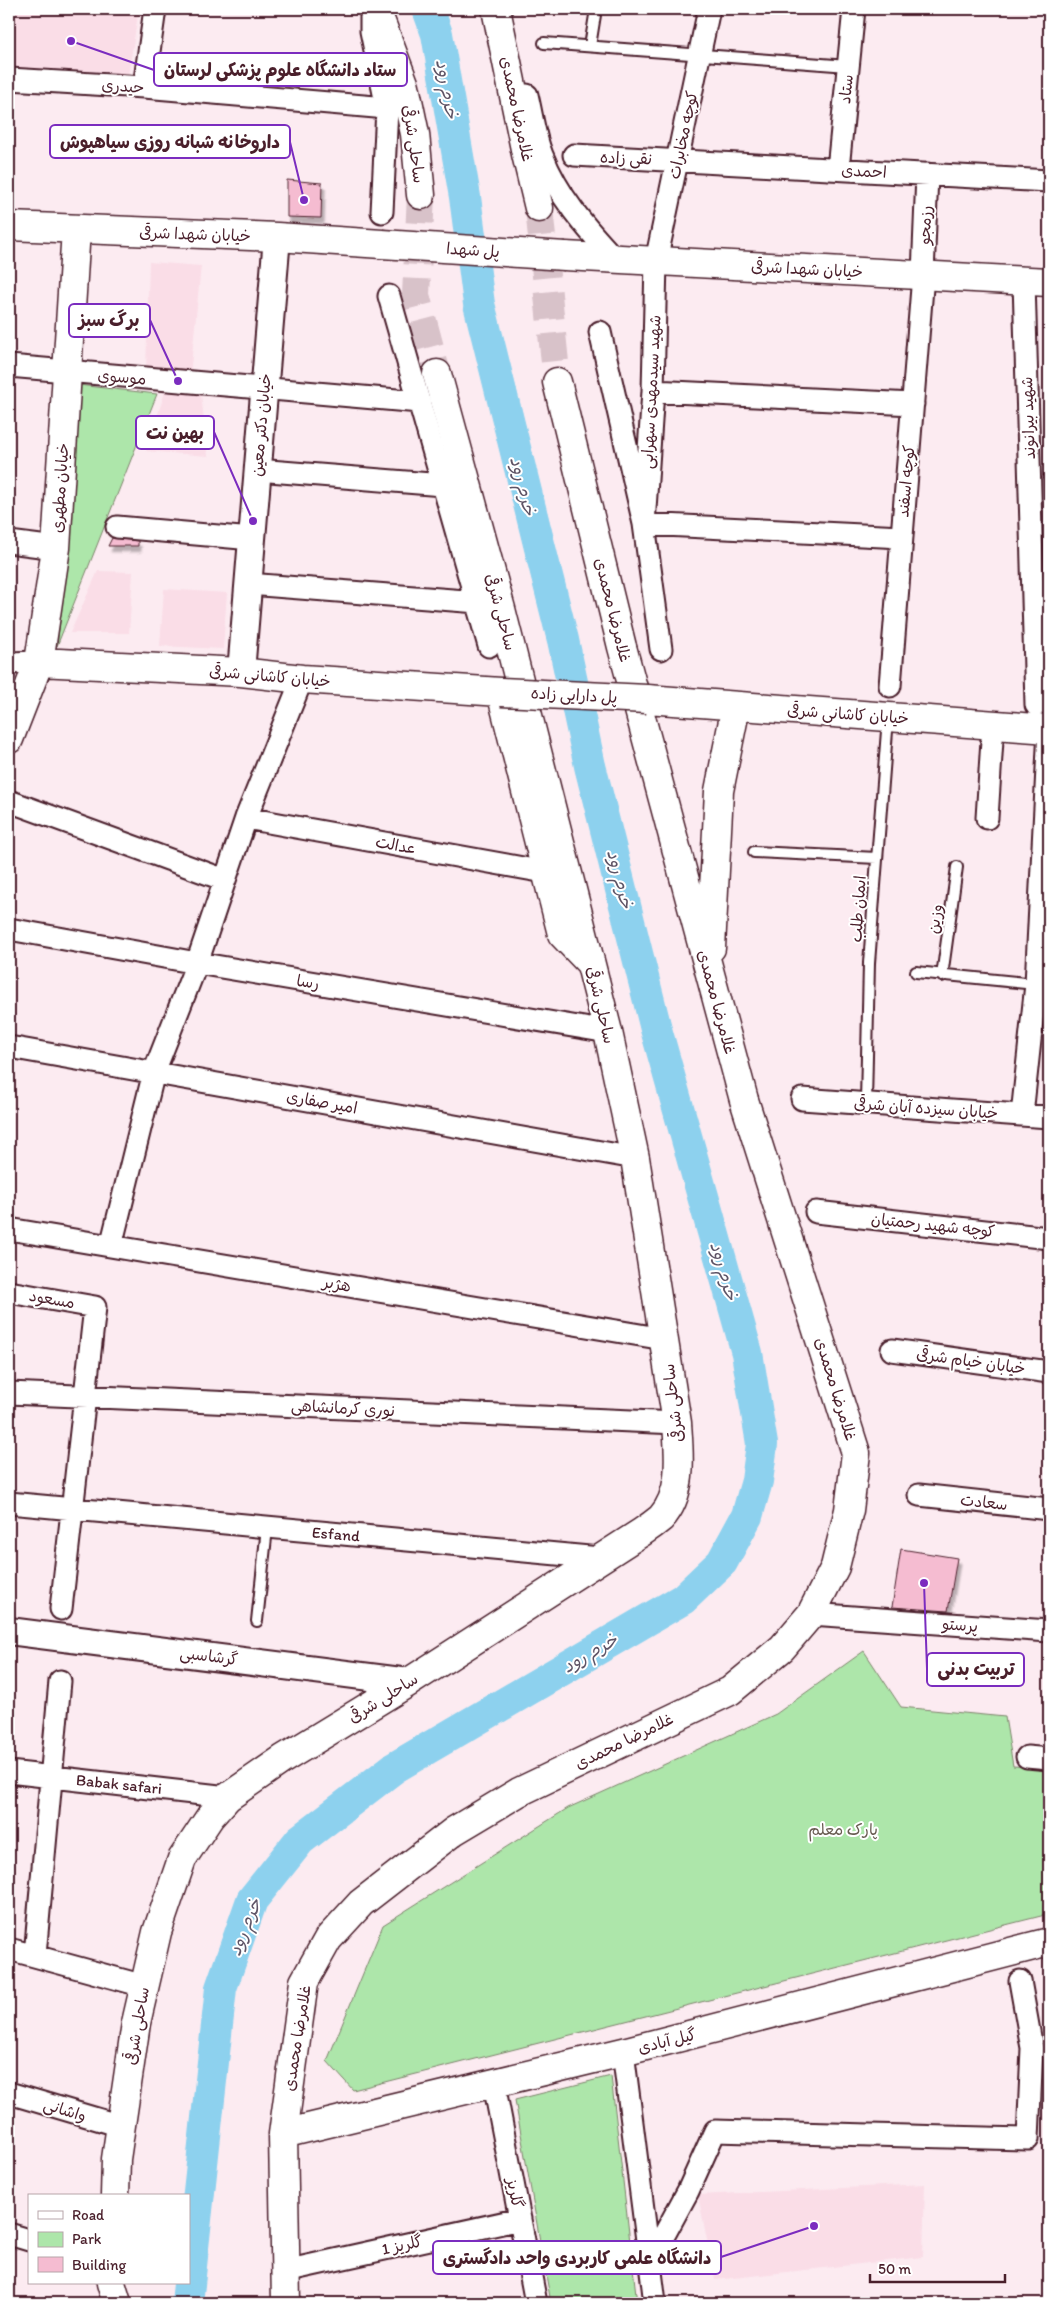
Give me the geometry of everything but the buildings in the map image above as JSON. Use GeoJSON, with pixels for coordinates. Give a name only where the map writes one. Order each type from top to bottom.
{"type":"FeatureCollection","features":[{"type":"Feature","properties":{"kind":"main road","name":"ساحلی شرقی"},"geometry":{"type":"LineString","coordinates":[[376,9],[405,86],[415,134],[421,195]]}},
{"type":"Feature","properties":{"kind":"main road","name":"غلامرضا محمدی"},"geometry":{"type":"LineString","coordinates":[[496,9],[539,208]]}},
{"type":"Feature","properties":{"kind":"main road","name":"خیابان شهدا شرقی"},"geometry":{"type":"LineString","coordinates":[[9,226],[382,244]]}},
{"type":"Feature","properties":{"kind":"main road","name":"خیابان مطهری"},"geometry":{"type":"LineString","coordinates":[[9,739],[39,662],[56,548],[69,373],[76,229]]}},
{"type":"Feature","properties":{"kind":"main road","name":"پل شهدا"},"geometry":{"type":"LineString","coordinates":[[382,244],[565,256]]}},
{"type":"Feature","properties":{"kind":"main road","name":"خیابان شهدا شرقی"},"geometry":{"type":"LineString","coordinates":[[565,256],[1037,281]]}},
{"type":"Feature","properties":{"kind":"main road","name":"ساحلی شرقی"},"geometry":{"type":"LineString","coordinates":[[115,2194],[116,2159],[136,2023],[157,1932],[182,1859],[210,1817],[228,1797],[283,1759],[409,1682],[642,1532],[662,1517],[675,1494],[679,1464],[677,1423],[635,1158],[592,965],[501,609],[437,374]]}},
{"type":"Feature","properties":{"kind":"main road","name":"غلامرضا محمدی"},"geometry":{"type":"LineString","coordinates":[[286,2303],[284,2134],[304,1982],[328,1939],[361,1903],[454,1830],[519,1792],[730,1691],[782,1648],[811,1614],[835,1568],[849,1510],[856,1453],[744,1100],[622,647],[557,382]]}},
{"type":"Feature","properties":{"kind":"main road","name":"خیابان کاشانی شرقی"},"geometry":{"type":"LineString","coordinates":[[39,662],[241,672],[302,679],[501,692]]}},
{"type":"Feature","properties":{"kind":"main road"},"geometry":{"type":"LineString","coordinates":[[501,692],[562,934],[592,965]]}},
{"type":"Feature","properties":{"kind":"main road","name":"پل دارایی زاده"},"geometry":{"type":"LineString","coordinates":[[501,692],[647,699]]}},
{"type":"Feature","properties":{"kind":"main road","name":"خیابان کاشانی شرقی"},"geometry":{"type":"LineString","coordinates":[[647,699],[1049,728]]}},
{"type":"Feature","properties":{"kind":"main road"},"geometry":{"type":"LineString","coordinates":[[709,972],[719,791],[736,706]]}},
{"type":"Feature","properties":{"kind":"main road","name":"گیل آبادی"},"geometry":{"type":"LineString","coordinates":[[284,2134],[624,2052],[1049,1942]]}},
{"type":"Feature","properties":{"kind":"main road"},"geometry":{"type":"LineString","coordinates":[[109,2303],[111,2284]]}},
{"type":"Feature","properties":{"kind":"main road"},"geometry":{"type":"LineString","coordinates":[[111,2284],[117,2303]]}},
{"type":"Feature","properties":{"kind":"street"},"geometry":{"type":"LineString","coordinates":[[144,87],[155,9]]}},
{"type":"Feature","properties":{"kind":"street"},"geometry":{"type":"LineString","coordinates":[[371,9],[371,31],[387,108],[382,212]]}},
{"type":"Feature","properties":{"kind":"street"},"geometry":{"type":"LineString","coordinates":[[506,9],[541,154],[555,186],[576,215],[615,259]]}},
{"type":"Feature","properties":{"kind":"street","name":"کوچه مخابرات"},"geometry":{"type":"LineString","coordinates":[[656,261],[709,9]]}},
{"type":"Feature","properties":{"kind":"street","name":"ستاد"},"geometry":{"type":"LineString","coordinates":[[838,169],[854,9]]}},
{"type":"Feature","properties":{"kind":"street","name":"حیدری"},"geometry":{"type":"LineString","coordinates":[[9,78],[144,87],[387,108]]}},
{"type":"Feature","properties":{"kind":"street","name":"نقی زاده"},"geometry":{"type":"LineString","coordinates":[[574,155],[678,160]]}},
{"type":"Feature","properties":{"kind":"street","name":"احمدی"},"geometry":{"type":"LineString","coordinates":[[678,160],[1049,180]]}},
{"type":"Feature","properties":{"kind":"street","name":"رزمجو"},"geometry":{"type":"LineString","coordinates":[[923,276],[927,174]]}},
{"type":"Feature","properties":{"kind":"street","name":"خیابان دکتر معین"},"geometry":{"type":"LineString","coordinates":[[241,672],[277,238]]}},
{"type":"Feature","properties":{"kind":"street","name":"شهید سیدمهدی سهرابی"},"geometry":{"type":"LineString","coordinates":[[644,524],[653,391],[656,261]]}},
{"type":"Feature","properties":{"kind":"street","name":"کوچه اسفند"},"geometry":{"type":"LineString","coordinates":[[890,686],[923,276]]}},
{"type":"Feature","properties":{"kind":"street","name":"شهید بیرانوند"},"geometry":{"type":"LineString","coordinates":[[1036,705],[1037,281]]}},
{"type":"Feature","properties":{"kind":"street"},"geometry":{"type":"LineString","coordinates":[[389,296],[478,602],[489,646]]}},
{"type":"Feature","properties":{"kind":"street"},"geometry":{"type":"LineString","coordinates":[[600,332],[644,524],[661,648]]}},
{"type":"Feature","properties":{"kind":"street","name":"موسوی"},"geometry":{"type":"LineString","coordinates":[[9,366],[69,373],[420,402]]}},
{"type":"Feature","properties":{"kind":"street"},"geometry":{"type":"LineString","coordinates":[[653,391],[913,404]]}},
{"type":"Feature","properties":{"kind":"street"},"geometry":{"type":"LineString","coordinates":[[258,470],[443,485]]}},
{"type":"Feature","properties":{"kind":"street"},"geometry":{"type":"LineString","coordinates":[[644,524],[902,537]]}},
{"type":"Feature","properties":{"kind":"street"},"geometry":{"type":"LineString","coordinates":[[117,527],[252,539]]}},
{"type":"Feature","properties":{"kind":"street"},"geometry":{"type":"LineString","coordinates":[[9,542],[56,548]]}},
{"type":"Feature","properties":{"kind":"street"},"geometry":{"type":"LineString","coordinates":[[248,584],[478,602]]}},
{"type":"Feature","properties":{"kind":"street"},"geometry":{"type":"LineString","coordinates":[[9,663],[39,662]]}},
{"type":"Feature","properties":{"kind":"street"},"geometry":{"type":"LineString","coordinates":[[111,1246],[154,1072],[196,963],[246,818],[302,679]]}},
{"type":"Feature","properties":{"kind":"street"},"geometry":{"type":"LineString","coordinates":[[987,818],[993,724]]}},
{"type":"Feature","properties":{"kind":"street"},"geometry":{"type":"LineString","coordinates":[[1022,1115],[1036,984],[1049,728]]}},
{"type":"Feature","properties":{"kind":"street"},"geometry":{"type":"LineString","coordinates":[[9,801],[225,880]]}},
{"type":"Feature","properties":{"kind":"street","name":"عدالت"},"geometry":{"type":"LineString","coordinates":[[246,818],[545,872]]}},
{"type":"Feature","properties":{"kind":"street","name":"رسا"},"geometry":{"type":"LineString","coordinates":[[9,929],[196,963],[608,1032]]}},
{"type":"Feature","properties":{"kind":"street","name":"امیر صفاری"},"geometry":{"type":"LineString","coordinates":[[9,1047],[635,1158]]}},
{"type":"Feature","properties":{"kind":"street","name":"خیابان سیزده آبان شرقی"},"geometry":{"type":"LineString","coordinates":[[802,1099],[1049,1117]]}},
{"type":"Feature","properties":{"kind":"street","name":"کوچه شهید رحمتیان"},"geometry":{"type":"LineString","coordinates":[[816,1212],[1049,1238]]}},
{"type":"Feature","properties":{"kind":"street","name":"هژبر"},"geometry":{"type":"LineString","coordinates":[[9,1229],[664,1339]]}},
{"type":"Feature","properties":{"kind":"street","name":"مسعود"},"geometry":{"type":"LineString","coordinates":[[9,1292],[94,1307],[85,1397]]}},
{"type":"Feature","properties":{"kind":"street","name":"خیابان خیام شرقی"},"geometry":{"type":"LineString","coordinates":[[892,1350],[1049,1372]]}},
{"type":"Feature","properties":{"kind":"street","name":"نوری کرمانشاهی"},"geometry":{"type":"LineString","coordinates":[[9,1393],[677,1423]]}},
{"type":"Feature","properties":{"kind":"street"},"geometry":{"type":"LineString","coordinates":[[61,1609],[85,1397]]}},
{"type":"Feature","properties":{"kind":"street","name":"سعادت"},"geometry":{"type":"LineString","coordinates":[[920,1496],[1049,1509]]}},
{"type":"Feature","properties":{"kind":"street","name":"Esfand"},"geometry":{"type":"LineString","coordinates":[[9,1503],[600,1558]]}},
{"type":"Feature","properties":{"kind":"street","name":"پرستو"},"geometry":{"type":"LineString","coordinates":[[811,1614],[1049,1631]]}},
{"type":"Feature","properties":{"kind":"street","name":"گرشاسبی"},"geometry":{"type":"LineString","coordinates":[[9,1632],[409,1682]]}},
{"type":"Feature","properties":{"kind":"street"},"geometry":{"type":"LineString","coordinates":[[35,1955],[60,1681]]}},
{"type":"Feature","properties":{"kind":"street"},"geometry":{"type":"LineString","coordinates":[[1027,1756],[1049,1759]]}},
{"type":"Feature","properties":{"kind":"street","name":"Babak safari"},"geometry":{"type":"LineString","coordinates":[[9,1772],[228,1797]]}},
{"type":"Feature","properties":{"kind":"street"},"geometry":{"type":"LineString","coordinates":[[9,1949],[144,1986]]}},
{"type":"Feature","properties":{"kind":"street"},"geometry":{"type":"LineString","coordinates":[[650,2261],[688,2191],[715,2131],[1028,2139],[1041,2048],[1020,1981]]}},
{"type":"Feature","properties":{"kind":"street"},"geometry":{"type":"LineString","coordinates":[[624,2052],[655,2303]]}},
{"type":"Feature","properties":{"kind":"street","name":"گلریز"},"geometry":{"type":"LineString","coordinates":[[494,2084],[536,2303]]}},
{"type":"Feature","properties":{"kind":"street","name":"واشانی"},"geometry":{"type":"LineString","coordinates":[[9,2093],[121,2126]]}},
{"type":"Feature","properties":{"kind":"street","name":"گلریز 1"},"geometry":{"type":"LineString","coordinates":[[285,2271],[520,2219]]}},
{"type":"Feature","properties":{"kind":"street"},"geometry":{"type":"LineString","coordinates":[[9,2234],[28,2240]]}},
{"type":"Feature","properties":{"kind":"lane"},"geometry":{"type":"LineString","coordinates":[[590,46],[596,9]]}},
{"type":"Feature","properties":{"kind":"lane"},"geometry":{"type":"LineString","coordinates":[[544,43],[848,66]]}},
{"type":"Feature","properties":{"kind":"lane","name":"ایمان طلب"},"geometry":{"type":"LineString","coordinates":[[866,1103],[869,963],[888,717]]}},
{"type":"Feature","properties":{"kind":"lane"},"geometry":{"type":"LineString","coordinates":[[754,852],[876,858]]}},
{"type":"Feature","properties":{"kind":"lane","name":"وزین"},"geometry":{"type":"LineString","coordinates":[[942,976],[957,867]]}},
{"type":"Feature","properties":{"kind":"lane"},"geometry":{"type":"LineString","coordinates":[[916,972],[1036,984]]}},
{"type":"Feature","properties":{"kind":"lane"},"geometry":{"type":"LineString","coordinates":[[257,1621],[267,1528]]}},
{"type":"Feature","properties":{"kind":"shaded area"},"geometry":{"type":"Polygon","coordinates":[[[9,9],[139,9],[128,76],[9,74],[9,9]]]}},
{"type":"Feature","properties":{"kind":"shaded area"},"geometry":{"type":"Polygon","coordinates":[[[149,262],[201,266],[190,376],[146,372],[149,262]]]}},
{"type":"Feature","properties":{"kind":"shaded area"},"geometry":{"type":"Polygon","coordinates":[[[165,392],[201,394],[208,456],[146,451],[165,392]]]}},
{"type":"Feature","properties":{"kind":"shaded area"},"geometry":{"type":"Polygon","coordinates":[[[98,571],[133,572],[129,633],[70,633],[98,571]]]}},
{"type":"Feature","properties":{"kind":"shaded area"},"geometry":{"type":"Polygon","coordinates":[[[164,589],[227,593],[223,649],[160,646],[164,589]]]}},
{"type":"Feature","properties":{"kind":"shaded area"},"geometry":{"type":"Polygon","coordinates":[[[925,2184],[923,2257],[715,2280],[698,2195],[925,2184]]]}},
{"type":"Feature","properties":{"kind":"green space"},"geometry":{"type":"Polygon","coordinates":[[[78,385],[157,394],[57,646],[68,554],[78,385]]]}},
{"type":"Feature","properties":{"kind":"green space","name":"پارک معلم"},"geometry":{"type":"Polygon","coordinates":[[[864,1651],[901,1707],[1005,1717],[1013,1766],[1049,1768],[1049,1914],[353,2090],[327,2061],[383,1925],[568,1808],[776,1714],[864,1651]]]}},
{"type":"Feature","properties":{"kind":"green space"},"geometry":{"type":"Polygon","coordinates":[[[611,2076],[637,2303],[551,2303],[515,2100],[611,2076]]]}},
{"type":"Feature","properties":{"kind":"waterway","name":"خرم رود"},"geometry":{"type":"LineString","coordinates":[[190,2275],[221,1988],[252,1900],[300,1840],[394,1768],[683,1599],[722,1562],[747,1516],[757,1481],[762,1444],[747,1353],[656,1029],[590,766],[563,640],[479,304],[465,197],[437,34],[428,9]]}},
{"type":"Feature","properties":{"kind":"waterway","name":"خرم رود"},"geometry":{"type":"LineString","coordinates":[[187,2303],[189,2284]]}},
{"type":"Feature","properties":{"kind":"tunnel"},"geometry":{"type":"LineString","coordinates":[[421,195],[416,295],[437,374]]}},
{"type":"Feature","properties":{"kind":"tunnel"},"geometry":{"type":"LineString","coordinates":[[539,208],[557,382]]}},
{"type":"Feature","properties":{"kind":"place","name":"ستاد دانشگاه علوم پزشکی لرستان"},"geometry":{"type":"Point","coordinates":[71,41]}},
{"type":"Feature","properties":{"kind":"place","name":"داروخانه شبانه روزی سیاهپوش"},"geometry":{"type":"Point","coordinates":[304,200]}},
{"type":"Feature","properties":{"kind":"place","name":"برگ سبز"},"geometry":{"type":"Point","coordinates":[178,381]}},
{"type":"Feature","properties":{"kind":"place","name":"بهین نت"},"geometry":{"type":"Point","coordinates":[253,521]}},
{"type":"Feature","properties":{"kind":"place","name":"تربیت بدنی"},"geometry":{"type":"Point","coordinates":[924,1583]}},
{"type":"Feature","properties":{"kind":"place","name":"دانشگاه علمی کاربردی واحد دادگستری"},"geometry":{"type":"Point","coordinates":[814,2226]}}]}
